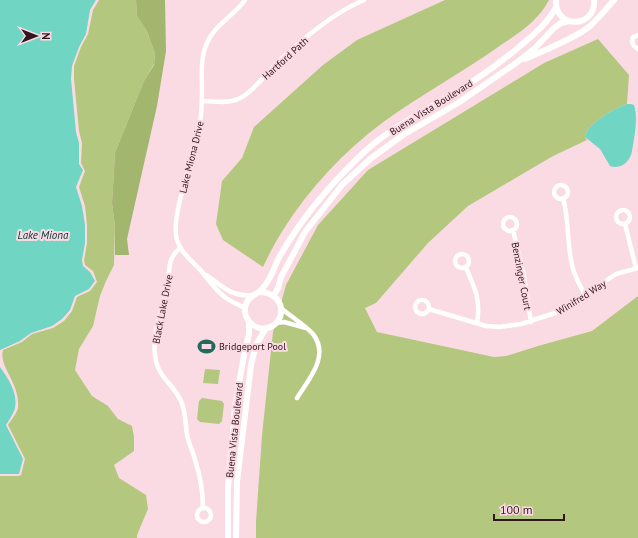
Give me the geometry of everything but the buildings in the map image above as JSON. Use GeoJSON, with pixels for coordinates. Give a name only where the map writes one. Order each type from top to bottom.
{"type":"FeatureCollection","features":[{"type":"Feature","properties":{"kind":"main road"},"geometry":{"type":"LineString","coordinates":[[556,0],[556,7],[559,14],[563,18],[570,21]]}},
{"type":"Feature","properties":{"kind":"main road"},"geometry":{"type":"LineString","coordinates":[[516,63],[570,39],[588,27],[614,0]]}},
{"type":"Feature","properties":{"kind":"main road","name":"Buena Vista Boulevard"},"geometry":{"type":"LineString","coordinates":[[274,295],[304,232],[342,185],[370,159],[403,135],[458,103],[516,63],[535,48],[554,28],[561,23],[583,20],[592,11],[594,1]]}},
{"type":"Feature","properties":{"kind":"main road","name":"Buena Vista Boulevard"},"geometry":{"type":"LineString","coordinates":[[259,292],[270,278],[280,256],[302,220],[329,186],[360,156],[398,126],[445,99],[509,56],[542,27],[552,16],[556,7]]}},
{"type":"Feature","properties":{"kind":"main road"},"geometry":{"type":"LineString","coordinates":[[259,292],[267,292],[274,295],[279,301],[281,308],[280,316],[276,323],[266,328],[257,328],[249,322],[245,316],[244,308],[247,300],[252,295],[259,292]]}},
{"type":"Feature","properties":{"kind":"main road","name":"Buena Vista Boulevard"},"geometry":{"type":"LineString","coordinates":[[228,538],[228,488],[236,407],[244,355],[249,334],[249,322]]}},
{"type":"Feature","properties":{"kind":"main road","name":"Buena Vista Boulevard"},"geometry":{"type":"LineString","coordinates":[[236,538],[237,482],[251,365],[256,345],[266,328]]}},
{"type":"Feature","properties":{"kind":"street","name":"Lake Miona Drive"},"geometry":{"type":"LineString","coordinates":[[180,248],[176,237],[176,220],[198,136],[202,101],[202,59],[210,37],[220,25],[246,0]]}},
{"type":"Feature","properties":{"kind":"street","name":"Hartford Path"},"geometry":{"type":"LineString","coordinates":[[202,101],[229,101],[239,99],[296,47],[322,26],[343,10],[364,0]]}},
{"type":"Feature","properties":{"kind":"street"},"geometry":{"type":"LineString","coordinates":[[638,35],[633,37],[632,42],[638,49]]}},
{"type":"Feature","properties":{"kind":"street"},"geometry":{"type":"LineString","coordinates":[[563,198],[568,217],[572,262],[576,278],[585,295]]}},
{"type":"Feature","properties":{"kind":"street"},"geometry":{"type":"LineString","coordinates":[[625,224],[637,268]]}},
{"type":"Feature","properties":{"kind":"street","name":"Benzinger Court"},"geometry":{"type":"LineString","coordinates":[[513,230],[524,276],[531,322]]}},
{"type":"Feature","properties":{"kind":"street"},"geometry":{"type":"LineString","coordinates":[[180,248],[203,273],[215,289],[226,298],[244,308]]}},
{"type":"Feature","properties":{"kind":"street","name":"Black Lake Drive"},"geometry":{"type":"LineString","coordinates":[[180,248],[174,253],[170,260],[167,287],[156,327],[155,354],[159,370],[179,397],[184,408],[186,433],[200,478],[202,508]]}},
{"type":"Feature","properties":{"kind":"street"},"geometry":{"type":"LineString","coordinates":[[466,268],[478,296],[479,309],[477,323]]}},
{"type":"Feature","properties":{"kind":"street","name":"Winifred Way"},"geometry":{"type":"LineString","coordinates":[[429,309],[477,323],[500,327],[531,322],[555,313],[616,274],[637,268]]}},
{"type":"Feature","properties":{"kind":"street"},"geometry":{"type":"LineString","coordinates":[[203,273],[234,294],[242,296],[252,295]]}},
{"type":"Feature","properties":{"kind":"street"},"geometry":{"type":"LineString","coordinates":[[281,308],[307,328],[313,334],[318,343],[320,355],[315,370],[297,398]]}},
{"type":"Feature","properties":{"kind":"street"},"geometry":{"type":"LineString","coordinates":[[276,323],[284,322],[307,328]]}},
{"type":"Feature","properties":{"kind":"shaded area"},"geometry":{"type":"Polygon","coordinates":[[[99,0],[136,0],[137,16],[147,31],[155,54],[154,64],[144,81],[115,153],[112,203],[115,226],[114,265],[100,296],[93,326],[79,349],[75,370],[92,396],[108,406],[118,419],[132,426],[134,451],[114,465],[119,478],[146,495],[148,509],[137,538],[0,538],[0,476],[21,475],[25,459],[8,425],[18,408],[18,401],[15,387],[3,362],[3,350],[22,342],[32,334],[53,328],[64,321],[72,311],[77,297],[90,291],[97,282],[93,271],[85,265],[84,260],[87,243],[87,225],[85,206],[79,187],[85,171],[81,163],[82,143],[79,131],[74,66],[81,47],[88,34],[93,10],[99,0]]]}},
{"type":"Feature","properties":{"kind":"shaded area"},"geometry":{"type":"Polygon","coordinates":[[[136,0],[165,0],[166,51],[157,106],[127,239],[129,255],[115,255],[115,226],[112,203],[115,153],[144,81],[154,65],[155,54],[147,31],[137,16],[136,0]]]}},
{"type":"Feature","properties":{"kind":"shaded area"},"geometry":{"type":"Polygon","coordinates":[[[445,0],[549,0],[540,14],[521,31],[396,113],[368,134],[340,159],[315,186],[293,215],[272,248],[263,267],[223,240],[216,224],[222,181],[242,158],[254,127],[323,65],[357,40],[445,0]]]}},
{"type":"Feature","properties":{"kind":"shaded area"},"geometry":{"type":"Polygon","coordinates":[[[598,39],[629,75],[627,104],[602,117],[590,127],[585,137],[587,140],[553,156],[468,206],[428,243],[376,303],[365,308],[377,332],[494,357],[506,356],[592,331],[638,296],[638,538],[256,538],[262,435],[273,332],[286,285],[318,225],[368,170],[544,63],[598,39]]]}},
{"type":"Feature","properties":{"kind":"shaded area"},"geometry":{"type":"Polygon","coordinates":[[[205,369],[220,370],[218,384],[203,383],[205,369]]]}},
{"type":"Feature","properties":{"kind":"shaded area"},"geometry":{"type":"Polygon","coordinates":[[[202,398],[222,401],[224,404],[222,421],[219,424],[200,422],[197,419],[199,401],[202,398]]]}},
{"type":"Feature","properties":{"kind":"water","name":"Lake Miona"},"geometry":{"type":"Polygon","coordinates":[[[0,0],[96,0],[90,10],[86,34],[79,47],[72,66],[71,79],[76,132],[79,143],[79,164],[83,170],[76,187],[82,206],[85,225],[85,243],[82,260],[83,266],[90,272],[95,281],[89,289],[75,296],[70,310],[62,319],[52,326],[31,333],[20,341],[0,350],[0,0]]]}},
{"type":"Feature","properties":{"kind":"water"},"geometry":{"type":"Polygon","coordinates":[[[627,104],[634,105],[636,115],[632,153],[624,164],[619,167],[613,167],[610,166],[600,149],[585,137],[590,127],[602,117],[627,104]]]}},
{"type":"Feature","properties":{"kind":"water"},"geometry":{"type":"Polygon","coordinates":[[[0,367],[14,391],[16,402],[14,410],[6,425],[23,459],[19,474],[0,474],[0,367]]]}},
{"type":"Feature","properties":{"kind":"place","name":"Bridgeport Pool"},"geometry":{"type":"Point","coordinates":[206,346]}}]}
